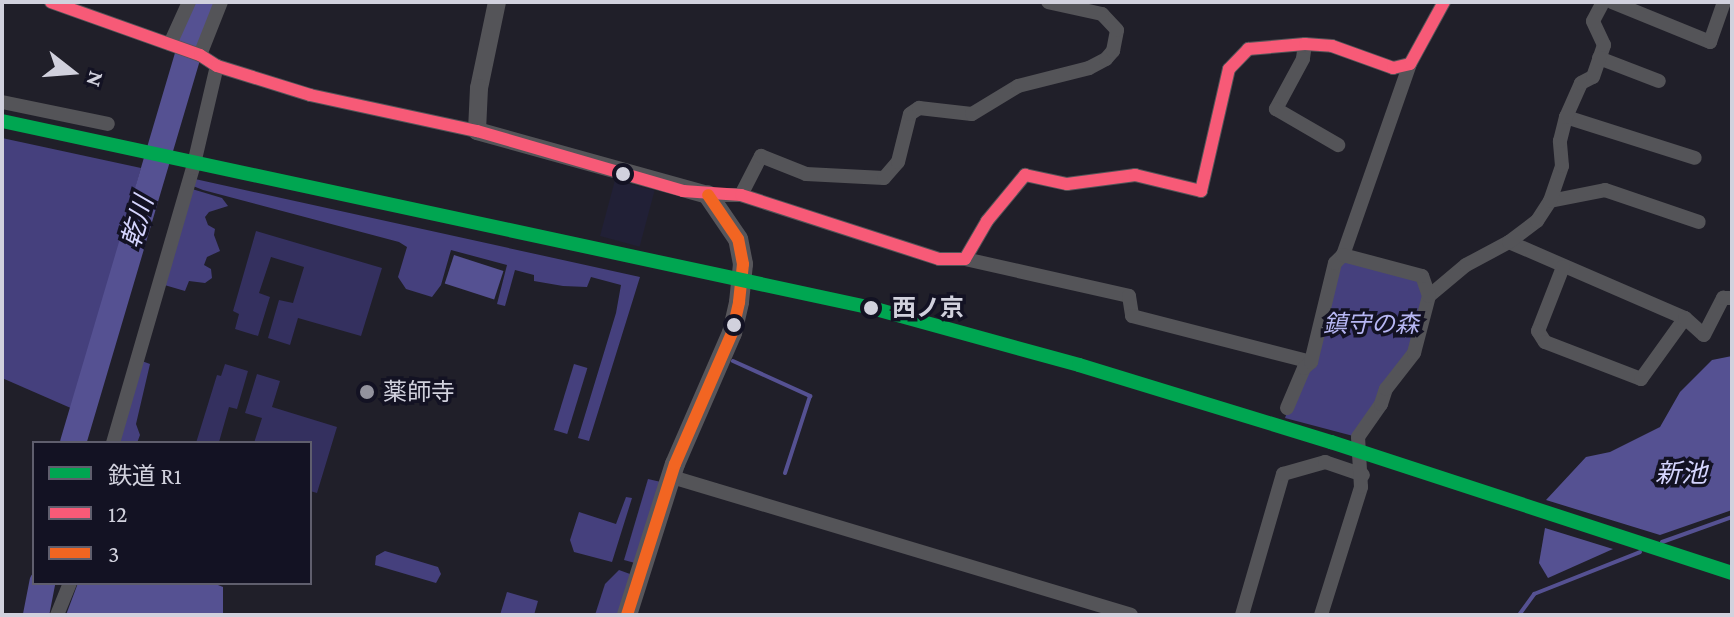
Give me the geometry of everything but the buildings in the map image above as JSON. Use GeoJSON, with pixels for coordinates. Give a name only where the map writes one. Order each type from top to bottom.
{"type":"FeatureCollection","features":[{"type":"Feature","properties":{"kind":"main road"},"geometry":{"type":"LineString","coordinates":[[627,615],[686,437],[732,333],[739,302],[743,264],[738,239],[708,195]]}},
{"type":"Feature","properties":{"kind":"street"},"geometry":{"type":"LineString","coordinates":[[51,2],[200,55],[217,66],[310,95],[477,131],[708,195],[741,195],[939,259],[965,259],[1129,296],[1132,316],[1311,362]]}},
{"type":"Feature","properties":{"kind":"street"},"geometry":{"type":"LineString","coordinates":[[170,44],[189,2]]}},
{"type":"Feature","properties":{"kind":"street"},"geometry":{"type":"LineString","coordinates":[[200,55],[221,2]]}},
{"type":"Feature","properties":{"kind":"street"},"geometry":{"type":"LineString","coordinates":[[477,131],[479,88],[497,2]]}},
{"type":"Feature","properties":{"kind":"street"},"geometry":{"type":"LineString","coordinates":[[741,195],[761,156],[806,174],[884,178],[898,162],[910,114],[919,108],[972,114],[1018,86],[1089,68],[1106,59],[1113,51],[1117,30],[1104,8],[1048,2]]}},
{"type":"Feature","properties":{"kind":"street"},"geometry":{"type":"LineString","coordinates":[[1287,408],[1304,368],[1311,362],[1335,263],[1343,255],[1410,64],[1444,2]]}},
{"type":"Feature","properties":{"kind":"street"},"geometry":{"type":"LineString","coordinates":[[1429,296],[1466,265],[1509,242],[1537,221],[1550,201],[1562,166],[1560,141],[1566,117],[1581,83],[1593,77],[1604,45],[1593,21],[1603,2]]}},
{"type":"Feature","properties":{"kind":"street"},"geometry":{"type":"LineString","coordinates":[[1612,2],[1710,42],[1724,2]]}},
{"type":"Feature","properties":{"kind":"street"},"geometry":{"type":"LineString","coordinates":[[965,259],[987,221],[1025,175],[1067,184],[1135,175],[1201,191],[1229,69],[1248,49],[1305,44],[1332,46],[1393,68],[1410,64]]}},
{"type":"Feature","properties":{"kind":"street"},"geometry":{"type":"LineString","coordinates":[[1305,44],[1303,59],[1276,109],[1338,145]]}},
{"type":"Feature","properties":{"kind":"street"},"geometry":{"type":"LineString","coordinates":[[1599,58],[1659,81]]}},
{"type":"Feature","properties":{"kind":"street"},"geometry":{"type":"LineString","coordinates":[[114,441],[193,168],[217,66]]}},
{"type":"Feature","properties":{"kind":"street"},"geometry":{"type":"LineString","coordinates":[[2,102],[108,124]]}},
{"type":"Feature","properties":{"kind":"street"},"geometry":{"type":"LineString","coordinates":[[1566,117],[1695,158]]}},
{"type":"Feature","properties":{"kind":"street"},"geometry":{"type":"LineString","coordinates":[[1550,201],[1605,190],[1699,222]]}},
{"type":"Feature","properties":{"kind":"street"},"geometry":{"type":"LineString","coordinates":[[1509,242],[1685,318],[1704,335],[1723,298],[1732,298]]}},
{"type":"Feature","properties":{"kind":"street"},"geometry":{"type":"LineString","coordinates":[[1321,615],[1363,475],[1358,437],[1381,404],[1386,389],[1414,353],[1429,296],[1422,276],[1343,255]]}},
{"type":"Feature","properties":{"kind":"street"},"geometry":{"type":"LineString","coordinates":[[1563,267],[1538,331],[1545,342],[1641,379],[1685,318]]}},
{"type":"Feature","properties":{"kind":"street"},"geometry":{"type":"LineString","coordinates":[[1242,615],[1283,474],[1325,462],[1363,475]]}},
{"type":"Feature","properties":{"kind":"street"},"geometry":{"type":"LineString","coordinates":[[672,477],[1083,609],[1131,615]]}},
{"type":"Feature","properties":{"kind":"street"},"geometry":{"type":"LineString","coordinates":[[57,615],[69,585]]}},
{"type":"Feature","properties":{"kind":"shaded area"},"geometry":{"type":"Polygon","coordinates":[[[615,180],[655,191],[640,247],[600,236],[615,180]]]}},
{"type":"Feature","properties":{"kind":"shaded area"},"geometry":{"type":"Polygon","coordinates":[[[256,231],[382,268],[361,336],[298,318],[290,345],[268,338],[279,300],[293,303],[304,267],[271,257],[259,293],[270,297],[258,336],[235,329],[239,314],[233,311],[256,231]]]}},
{"type":"Feature","properties":{"kind":"shaded area"},"geometry":{"type":"Polygon","coordinates":[[[225,364],[248,371],[237,409],[229,407],[219,441],[197,441],[217,375],[221,376],[225,364]]]}},
{"type":"Feature","properties":{"kind":"shaded area"},"geometry":{"type":"Polygon","coordinates":[[[257,374],[280,381],[272,407],[337,427],[317,493],[312,492],[312,441],[255,441],[262,418],[245,413],[257,374]]]}},
{"type":"Feature","properties":{"kind":"green space"},"geometry":{"type":"Polygon","coordinates":[[[2,138],[141,168],[73,409],[2,378],[2,138]]]}},
{"type":"Feature","properties":{"kind":"green space"},"geometry":{"type":"Polygon","coordinates":[[[195,179],[640,277],[589,441],[578,438],[616,313],[621,285],[591,277],[587,287],[563,286],[534,281],[534,275],[515,270],[505,306],[497,304],[507,265],[451,250],[441,285],[432,297],[406,289],[398,277],[407,247],[399,242],[203,190],[193,186],[195,179]]]}},
{"type":"Feature","properties":{"kind":"green space"},"geometry":{"type":"Polygon","coordinates":[[[192,189],[222,198],[228,206],[209,212],[205,217],[208,225],[215,229],[220,251],[207,257],[204,265],[211,269],[212,278],[205,283],[189,281],[185,291],[161,284],[192,189]]]}},
{"type":"Feature","properties":{"kind":"green space","name":"鎮守の森"},"geometry":{"type":"Polygon","coordinates":[[[1343,256],[1421,277],[1428,296],[1414,353],[1357,437],[1285,418],[1343,256]]]}},
{"type":"Feature","properties":{"kind":"green space"},"geometry":{"type":"Polygon","coordinates":[[[139,360],[150,364],[136,424],[140,435],[138,441],[118,441],[139,360]]]}},
{"type":"Feature","properties":{"kind":"green space"},"geometry":{"type":"Polygon","coordinates":[[[574,364],[587,368],[567,434],[554,430],[574,364]]]}},
{"type":"Feature","properties":{"kind":"green space"},"geometry":{"type":"Polygon","coordinates":[[[648,479],[661,482],[635,563],[624,560],[648,479]]]}},
{"type":"Feature","properties":{"kind":"green space"},"geometry":{"type":"Polygon","coordinates":[[[626,497],[632,498],[612,562],[574,552],[570,540],[579,512],[616,524],[626,497]]]}},
{"type":"Feature","properties":{"kind":"green space"},"geometry":{"type":"Polygon","coordinates":[[[385,551],[438,567],[441,574],[436,583],[375,565],[376,556],[385,551]]]}},
{"type":"Feature","properties":{"kind":"green space"},"geometry":{"type":"Polygon","coordinates":[[[619,570],[630,574],[618,615],[595,615],[605,584],[619,570]]]}},
{"type":"Feature","properties":{"kind":"green space"},"geometry":{"type":"Polygon","coordinates":[[[507,592],[538,601],[534,615],[500,615],[507,592]]]}},
{"type":"Feature","properties":{"kind":"water"},"geometry":{"type":"Polygon","coordinates":[[[454,255],[503,271],[494,300],[445,284],[454,255]]]}},
{"type":"Feature","properties":{"kind":"water","name":"新池"},"geometry":{"type":"Polygon","coordinates":[[[1732,356],[1732,510],[1660,535],[1546,500],[1586,457],[1610,452],[1660,427],[1680,392],[1712,360],[1732,356]]]}},
{"type":"Feature","properties":{"kind":"water"},"geometry":{"type":"Polygon","coordinates":[[[1545,528],[1613,549],[1548,578],[1539,563],[1545,528]]]}},
{"type":"Feature","properties":{"kind":"water"},"geometry":{"type":"Polygon","coordinates":[[[77,585],[223,587],[223,615],[66,615],[77,585]]]}},
{"type":"Feature","properties":{"kind":"waterway","name":"乾川"},"geometry":{"type":"LineString","coordinates":[[74,441],[204,2]]}},
{"type":"Feature","properties":{"kind":"waterway"},"geometry":{"type":"LineString","coordinates":[[733,361],[810,396],[785,473]]}},
{"type":"Feature","properties":{"kind":"waterway"},"geometry":{"type":"LineString","coordinates":[[1662,542],[1732,517]]}},
{"type":"Feature","properties":{"kind":"waterway"},"geometry":{"type":"LineString","coordinates":[[1519,615],[1534,594],[1640,552]]}},
{"type":"Feature","properties":{"kind":"waterway","name":"乾川"},"geometry":{"type":"LineString","coordinates":[[36,615],[42,585]]}},
{"type":"Feature","properties":{"kind":"rail line","name":"R1"},"geometry":{"type":"LineString","coordinates":[[2,121],[872,308],[1079,365],[1331,442],[1732,573]]}},
{"type":"Feature","properties":{"kind":"transit line","name":"12"},"geometry":{"type":"LineString","coordinates":[[51,2],[200,55],[217,66],[310,95],[477,131],[683,191],[741,195],[939,259],[965,259],[987,221],[1025,175],[1067,184],[1135,175],[1201,191],[1229,69],[1248,49],[1305,44],[1332,46],[1393,68],[1410,64],[1444,2]]}},
{"type":"Feature","properties":{"kind":"transit line","name":"3"},"geometry":{"type":"LineString","coordinates":[[627,615],[675,464],[732,333],[739,302],[743,264],[738,239],[708,195]]}},
{"type":"Feature","properties":{"kind":"place","name":"西ノ京"},"geometry":{"type":"Point","coordinates":[871,308]}},
{"type":"Feature","properties":{"kind":"place","name":"薬師寺"},"geometry":{"type":"Point","coordinates":[367,392]}}]}
